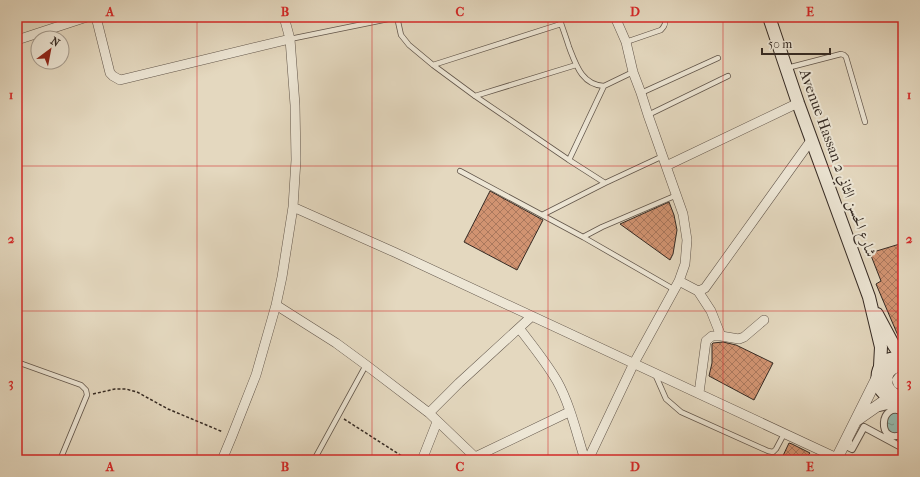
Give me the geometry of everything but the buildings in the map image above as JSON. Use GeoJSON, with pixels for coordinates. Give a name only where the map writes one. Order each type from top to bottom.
{"type":"FeatureCollection","features":[{"type":"Feature","properties":{"kind":"main road","name":"Avenue Hassan 2 شارع الحسن الثاني"},"geometry":{"type":"LineString","coordinates":[[769,17],[798,103],[869,297]]}},
{"type":"Feature","properties":{"kind":"main road"},"geometry":{"type":"LineString","coordinates":[[869,297],[903,363]]}},
{"type":"Feature","properties":{"kind":"main road"},"geometry":{"type":"LineString","coordinates":[[869,297],[881,347],[878,384],[884,394],[894,399],[903,398]]}},
{"type":"Feature","properties":{"kind":"main road"},"geometry":{"type":"LineString","coordinates":[[879,372],[885,362],[890,358],[896,357],[903,363]]}},
{"type":"Feature","properties":{"kind":"street"},"geometry":{"type":"LineString","coordinates":[[17,40],[88,17]]}},
{"type":"Feature","properties":{"kind":"street"},"geometry":{"type":"LineString","coordinates":[[96,17],[110,73],[120,80],[290,39]]}},
{"type":"Feature","properties":{"kind":"street"},"geometry":{"type":"LineString","coordinates":[[222,460],[256,375],[276,305],[293,207],[296,160],[295,105],[290,39],[284,17]]}},
{"type":"Feature","properties":{"kind":"street"},"geometry":{"type":"LineString","coordinates":[[586,460],[634,363],[677,285],[685,264],[688,240],[683,214],[677,195],[633,72],[626,42],[616,17]]}},
{"type":"Feature","properties":{"kind":"street"},"geometry":{"type":"LineString","coordinates":[[666,166],[798,103]]}},
{"type":"Feature","properties":{"kind":"street"},"geometry":{"type":"LineString","coordinates":[[677,285],[698,291],[705,288],[812,139]]}},
{"type":"Feature","properties":{"kind":"street"},"geometry":{"type":"LineString","coordinates":[[293,207],[634,363],[837,459],[879,372]]}},
{"type":"Feature","properties":{"kind":"street"},"geometry":{"type":"LineString","coordinates":[[698,291],[711,312],[721,336]]}},
{"type":"Feature","properties":{"kind":"street"},"geometry":{"type":"LineString","coordinates":[[276,305],[336,343],[429,413],[474,459],[569,412]]}},
{"type":"Feature","properties":{"kind":"street"},"geometry":{"type":"LineString","coordinates":[[429,413],[459,383],[532,316]]}},
{"type":"Feature","properties":{"kind":"street"},"geometry":{"type":"LineString","coordinates":[[698,393],[706,341],[712,336],[739,339],[744,337],[764,320]]}},
{"type":"Feature","properties":{"kind":"street"},"geometry":{"type":"LineString","coordinates":[[518,328],[557,381],[565,398],[586,460]]}},
{"type":"Feature","properties":{"kind":"street"},"geometry":{"type":"LineString","coordinates":[[903,363],[890,375],[890,386],[896,392],[890,390],[885,383],[885,374],[890,367],[903,363]]}},
{"type":"Feature","properties":{"kind":"street"},"geometry":{"type":"LineString","coordinates":[[903,376],[898,376],[895,380],[897,385],[903,386]]}},
{"type":"Feature","properties":{"kind":"street"},"geometry":{"type":"LineString","coordinates":[[855,422],[890,397]]}},
{"type":"Feature","properties":{"kind":"street"},"geometry":{"type":"LineString","coordinates":[[903,406],[880,407],[870,413],[858,425],[846,446],[852,449],[864,427],[903,448]]}},
{"type":"Feature","properties":{"kind":"street"},"geometry":{"type":"LineString","coordinates":[[903,412],[896,410],[888,412],[883,424],[884,428],[889,434],[893,436],[903,434]]}},
{"type":"Feature","properties":{"kind":"street"},"geometry":{"type":"LineString","coordinates":[[422,460],[437,422]]}},
{"type":"Feature","properties":{"kind":"lane"},"geometry":{"type":"LineString","coordinates":[[290,39],[398,17],[401,35],[409,45],[433,65],[475,96],[605,183]]}},
{"type":"Feature","properties":{"kind":"lane"},"geometry":{"type":"LineString","coordinates":[[559,17],[576,66],[583,76],[590,82],[597,86],[604,86],[633,72]]}},
{"type":"Feature","properties":{"kind":"lane"},"geometry":{"type":"LineString","coordinates":[[626,42],[661,30],[666,23],[665,17]]}},
{"type":"Feature","properties":{"kind":"lane"},"geometry":{"type":"LineString","coordinates":[[433,65],[561,24]]}},
{"type":"Feature","properties":{"kind":"lane"},"geometry":{"type":"LineString","coordinates":[[787,68],[841,54],[844,55],[846,57],[865,122]]}},
{"type":"Feature","properties":{"kind":"lane"},"geometry":{"type":"LineString","coordinates":[[641,93],[718,58]]}},
{"type":"Feature","properties":{"kind":"lane"},"geometry":{"type":"LineString","coordinates":[[475,96],[576,66]]}},
{"type":"Feature","properties":{"kind":"lane"},"geometry":{"type":"LineString","coordinates":[[648,115],[728,76]]}},
{"type":"Feature","properties":{"kind":"lane"},"geometry":{"type":"LineString","coordinates":[[569,160],[604,86]]}},
{"type":"Feature","properties":{"kind":"lane"},"geometry":{"type":"LineString","coordinates":[[542,216],[605,183],[663,156]]}},
{"type":"Feature","properties":{"kind":"lane"},"geometry":{"type":"LineString","coordinates":[[460,171],[542,216],[677,285]]}},
{"type":"Feature","properties":{"kind":"lane"},"geometry":{"type":"LineString","coordinates":[[583,237],[602,226],[677,195]]}},
{"type":"Feature","properties":{"kind":"lane"},"geometry":{"type":"LineString","coordinates":[[17,362],[81,386],[86,390],[88,395],[60,460]]}},
{"type":"Feature","properties":{"kind":"lane"},"geometry":{"type":"LineString","coordinates":[[314,460],[366,365]]}},
{"type":"Feature","properties":{"kind":"lane"},"geometry":{"type":"LineString","coordinates":[[655,373],[666,399],[681,412],[768,451],[773,452],[776,449],[784,434]]}},
{"type":"Feature","properties":{"kind":"path"},"geometry":{"type":"LineString","coordinates":[[88,395],[115,389],[126,389],[137,392],[168,409],[232,436]]}},
{"type":"Feature","properties":{"kind":"path"},"geometry":{"type":"LineString","coordinates":[[339,415],[408,460]]}},
{"type":"Feature","properties":{"kind":"water"},"geometry":{"type":"Polygon","coordinates":[[[888,412],[903,412],[903,434],[889,434],[884,419],[888,412]]]}}]}
